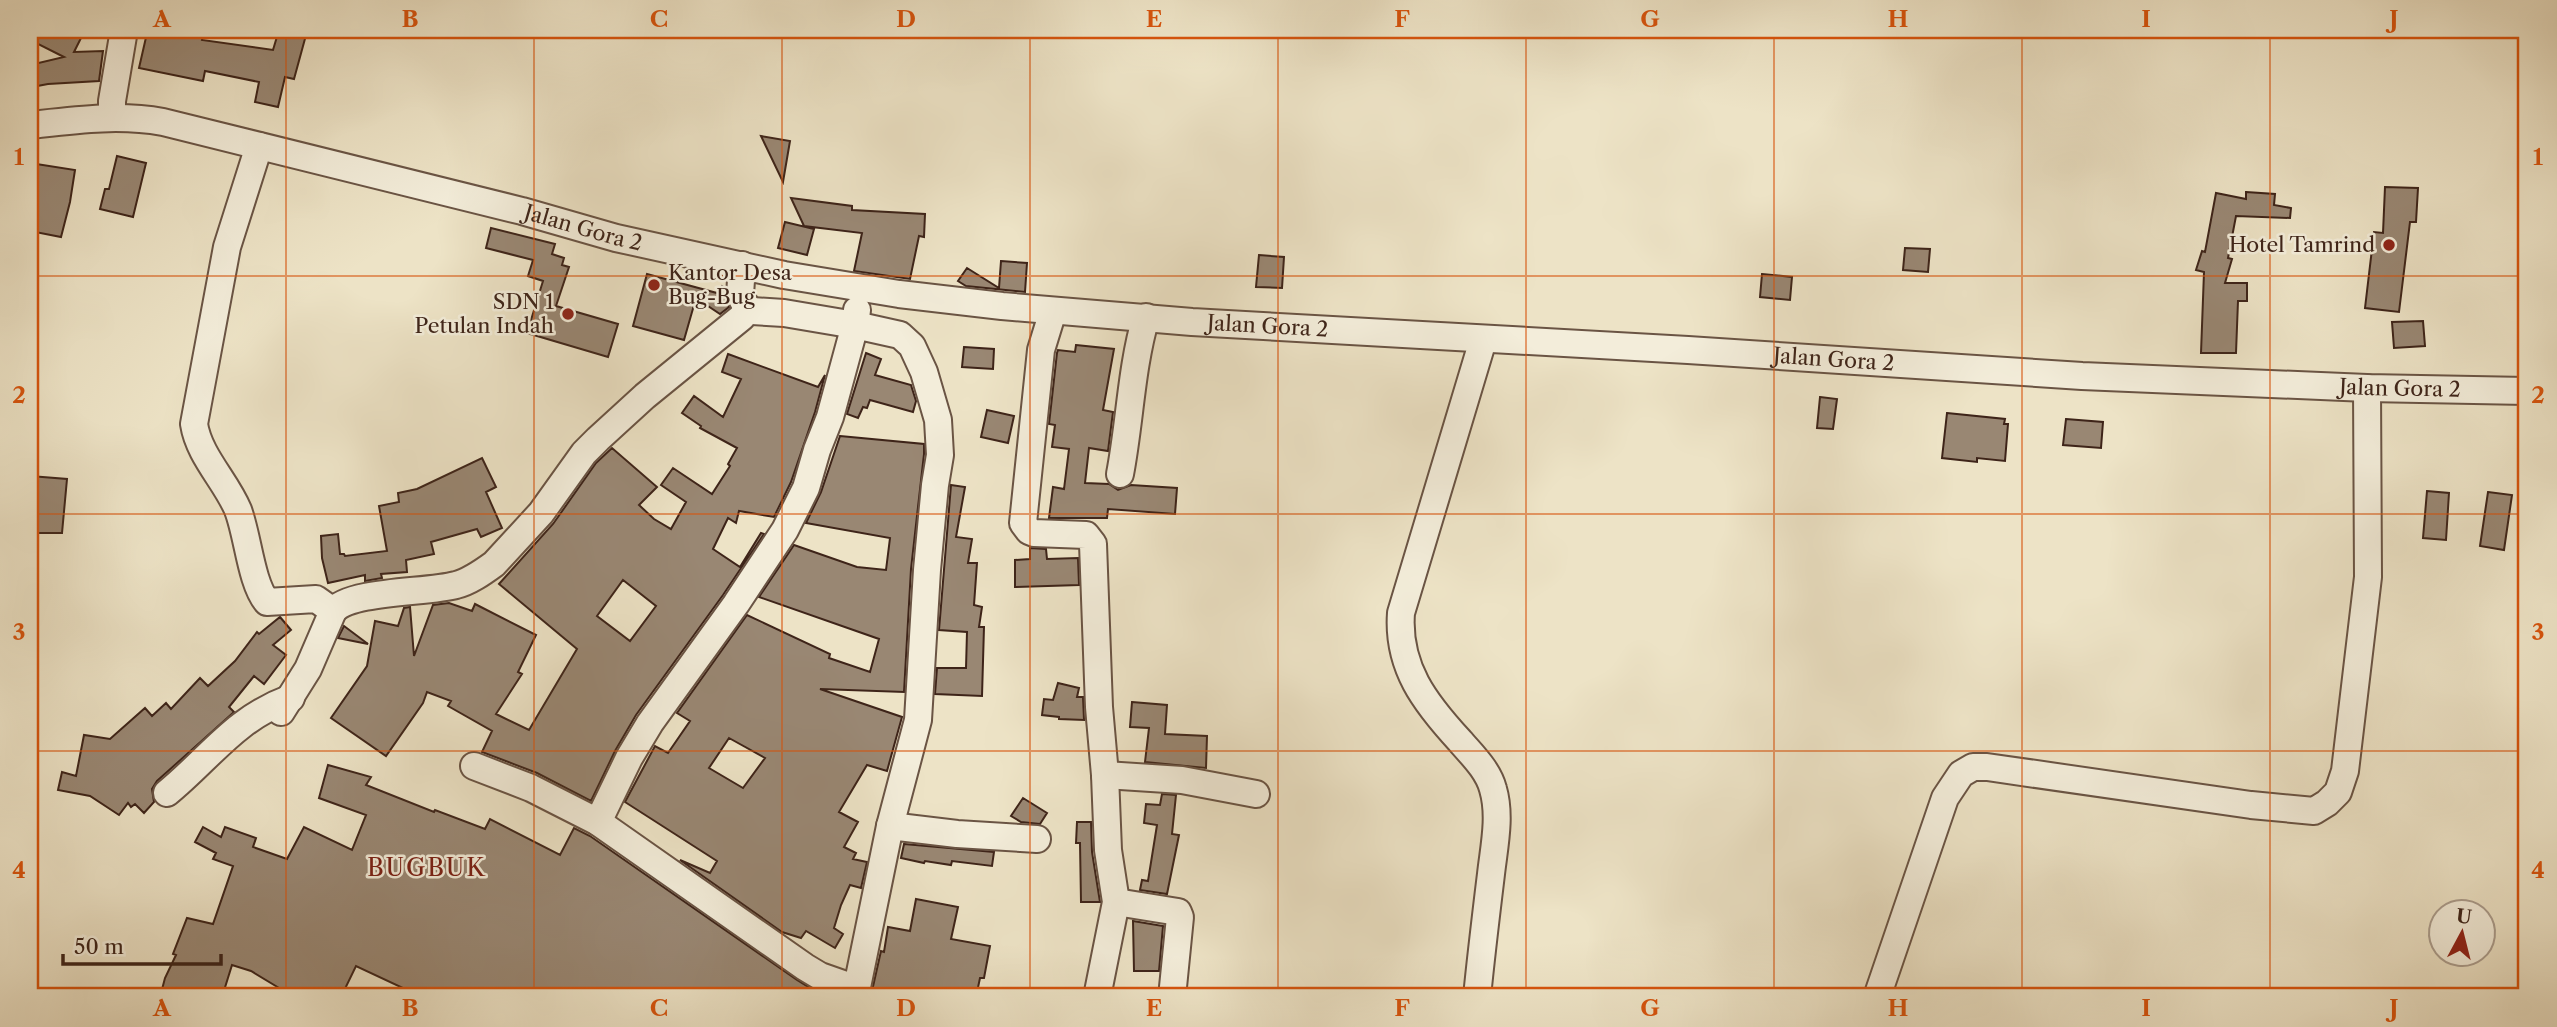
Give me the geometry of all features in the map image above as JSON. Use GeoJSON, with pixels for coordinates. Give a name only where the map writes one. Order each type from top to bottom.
{"type":"FeatureCollection","features":[{"type":"Feature","properties":{"kind":"street"},"geometry":{"type":"LineString","coordinates":[[113,117],[112,101],[124,30]]}},
{"type":"Feature","properties":{"kind":"street","name":"Jalan Gora 2"},"geometry":{"type":"LineString","coordinates":[[30,125],[113,117],[163,122],[313,157],[616,238],[784,275],[858,288],[1053,311],[1192,322],[2082,376],[2367,388],[2527,391]]}},
{"type":"Feature","properties":{"kind":"street"},"geometry":{"type":"LineString","coordinates":[[259,146],[227,247],[194,424],[200,444],[232,499],[257,581],[267,602],[316,599],[333,611]]}},
{"type":"Feature","properties":{"kind":"street"},"geometry":{"type":"LineString","coordinates":[[474,766],[541,793],[598,822],[804,967],[855,993],[890,826],[918,720],[929,545],[940,434],[924,372],[912,346],[900,335],[784,313],[752,311],[747,308],[740,295],[742,265]]}},
{"type":"Feature","properties":{"kind":"street"},"geometry":{"type":"LineString","coordinates":[[598,822],[629,758],[650,723],[736,604],[785,530],[806,488],[830,417],[855,325],[858,288]]}},
{"type":"Feature","properties":{"kind":"street"},"geometry":{"type":"LineString","coordinates":[[272,722],[291,698],[308,669],[333,611],[360,598],[457,585],[494,564],[541,513],[598,439],[645,396],[742,317],[747,308]]}},
{"type":"Feature","properties":{"kind":"street"},"geometry":{"type":"LineString","coordinates":[[1053,311],[1041,350],[1023,523],[1034,533],[1086,536],[1092,541],[1095,648],[1108,850],[1116,902],[1097,997]]}},
{"type":"Feature","properties":{"kind":"street"},"geometry":{"type":"LineString","coordinates":[[1120,474],[1146,317]]}},
{"type":"Feature","properties":{"kind":"street"},"geometry":{"type":"LineString","coordinates":[[1476,997],[1497,821],[1493,789],[1484,769],[1434,712],[1417,685],[1399,635],[1401,613],[1483,340]]}},
{"type":"Feature","properties":{"kind":"street"},"geometry":{"type":"LineString","coordinates":[[1877,997],[1945,798],[1961,774],[1973,767],[2006,769],[2251,805],[2314,811],[2327,803],[2337,792],[2345,771],[2368,577],[2367,388]]}},
{"type":"Feature","properties":{"kind":"street"},"geometry":{"type":"LineString","coordinates":[[167,793],[253,715],[291,698]]}},
{"type":"Feature","properties":{"kind":"street"},"geometry":{"type":"LineString","coordinates":[[1105,775],[1182,780],[1256,794]]}},
{"type":"Feature","properties":{"kind":"street"},"geometry":{"type":"LineString","coordinates":[[890,826],[1037,839]]}},
{"type":"Feature","properties":{"kind":"street"},"geometry":{"type":"LineString","coordinates":[[1116,902],[1178,912],[1180,917],[1172,997]]}},
{"type":"Feature","properties":{"kind":"building"},"geometry":{"type":"Polygon","coordinates":[[[30,30],[85,30],[74,52],[103,51],[99,81],[32,87],[30,65],[64,57],[30,40],[30,30]]]}},
{"type":"Feature","properties":{"kind":"building"},"geometry":{"type":"Polygon","coordinates":[[[166,30],[204,30],[202,40],[273,50],[279,30],[306,35],[294,79],[285,77],[278,107],[255,102],[259,82],[205,71],[203,81],[139,68],[147,33],[164,37],[166,30]]]}},
{"type":"Feature","properties":{"kind":"building"},"geometry":{"type":"Polygon","coordinates":[[[761,136],[790,141],[783,182],[761,136]]]}},
{"type":"Feature","properties":{"kind":"building"},"geometry":{"type":"Polygon","coordinates":[[[117,156],[146,163],[133,217],[100,209],[105,189],[109,189],[117,156]]]}},
{"type":"Feature","properties":{"kind":"building"},"geometry":{"type":"Polygon","coordinates":[[[30,163],[75,170],[61,237],[30,231],[30,163]]]}},
{"type":"Feature","properties":{"kind":"building"},"geometry":{"type":"Polygon","coordinates":[[[2385,187],[2418,188],[2416,222],[2410,222],[2399,312],[2365,308],[2374,232],[2383,233],[2385,187]]]}},
{"type":"Feature","properties":{"kind":"building"},"geometry":{"type":"Polygon","coordinates":[[[2246,192],[2275,194],[2274,205],[2291,208],[2290,218],[2236,216],[2228,258],[2232,259],[2225,283],[2247,283],[2247,301],[2238,301],[2236,353],[2201,353],[2204,272],[2196,270],[2202,251],[2205,252],[2216,193],[2246,199],[2246,192]]]}},
{"type":"Feature","properties":{"kind":"building"},"geometry":{"type":"Polygon","coordinates":[[[791,198],[852,206],[852,210],[925,214],[924,237],[919,236],[910,279],[854,271],[862,233],[804,226],[791,198]]]}},
{"type":"Feature","properties":{"kind":"building"},"geometry":{"type":"Polygon","coordinates":[[[785,222],[814,229],[807,255],[778,248],[785,222]]]}},
{"type":"Feature","properties":{"kind":"building"},"geometry":{"type":"Polygon","coordinates":[[[491,228],[555,244],[552,254],[564,258],[562,265],[569,267],[556,306],[618,324],[608,357],[527,333],[543,281],[528,276],[533,260],[486,248],[491,228]]]}},
{"type":"Feature","properties":{"kind":"building"},"geometry":{"type":"Polygon","coordinates":[[[1905,248],[1930,249],[1928,272],[1903,270],[1905,248]]]}},
{"type":"Feature","properties":{"kind":"building"},"geometry":{"type":"Polygon","coordinates":[[[1259,255],[1284,257],[1282,288],[1256,287],[1259,255]]]}},
{"type":"Feature","properties":{"kind":"building"},"geometry":{"type":"Polygon","coordinates":[[[1001,261],[1027,263],[1025,292],[966,286],[958,281],[967,268],[999,288],[1001,261]]]}},
{"type":"Feature","properties":{"kind":"building"},"geometry":{"type":"Polygon","coordinates":[[[647,274],[717,293],[722,286],[725,288],[729,307],[720,314],[696,298],[684,340],[633,326],[647,274]]]}},
{"type":"Feature","properties":{"kind":"building"},"geometry":{"type":"Polygon","coordinates":[[[1762,274],[1792,277],[1790,300],[1760,297],[1762,274]]]}},
{"type":"Feature","properties":{"kind":"building"},"geometry":{"type":"Polygon","coordinates":[[[2423,321],[2425,346],[2394,348],[2392,322],[2423,321]]]}},
{"type":"Feature","properties":{"kind":"building"},"geometry":{"type":"Polygon","coordinates":[[[1076,345],[1114,349],[1103,410],[1113,412],[1108,451],[1089,448],[1085,483],[1109,484],[1118,490],[1131,485],[1177,488],[1175,514],[1108,509],[1107,518],[1049,518],[1053,487],[1064,489],[1069,449],[1052,447],[1055,425],[1049,424],[1057,353],[1058,350],[1075,352],[1076,345]]]}},
{"type":"Feature","properties":{"kind":"building"},"geometry":{"type":"Polygon","coordinates":[[[964,347],[994,349],[993,369],[962,367],[964,347]]]}},
{"type":"Feature","properties":{"kind":"building"},"geometry":{"type":"Polygon","coordinates":[[[866,353],[881,359],[875,375],[911,385],[916,401],[913,412],[870,400],[858,418],[847,414],[866,353]]]}},
{"type":"Feature","properties":{"kind":"building"},"geometry":{"type":"Polygon","coordinates":[[[728,354],[818,387],[825,375],[791,482],[774,517],[739,511],[736,523],[728,518],[713,549],[740,567],[761,533],[764,534],[636,715],[591,801],[537,773],[482,752],[492,731],[448,706],[451,701],[427,692],[423,703],[386,756],[331,718],[367,666],[375,621],[398,626],[404,608],[410,607],[414,656],[433,605],[449,603],[472,611],[475,604],[536,635],[518,672],[522,674],[496,714],[529,730],[577,649],[499,584],[553,524],[596,463],[612,448],[657,487],[639,505],[654,519],[671,529],[686,502],[661,485],[673,468],[712,494],[730,466],[728,464],[737,448],[700,428],[701,426],[682,413],[694,396],[723,417],[741,379],[722,372],[728,354]],[[623,580],[597,616],[630,641],[656,606],[623,580]]]}},
{"type":"Feature","properties":{"kind":"building"},"geometry":{"type":"Polygon","coordinates":[[[1820,397],[1837,399],[1833,429],[1817,428],[1820,397]]]}},
{"type":"Feature","properties":{"kind":"building"},"geometry":{"type":"Polygon","coordinates":[[[987,410],[1014,416],[1008,443],[981,437],[987,410]]]}},
{"type":"Feature","properties":{"kind":"building"},"geometry":{"type":"Polygon","coordinates":[[[1947,413],[2005,419],[2004,424],[2008,424],[2005,461],[1977,458],[1977,462],[1942,458],[1947,413]]]}},
{"type":"Feature","properties":{"kind":"building"},"geometry":{"type":"Polygon","coordinates":[[[2066,419],[2103,422],[2101,448],[2063,445],[2066,419]]]}},
{"type":"Feature","properties":{"kind":"building"},"geometry":{"type":"Polygon","coordinates":[[[840,436],[924,444],[911,569],[904,692],[820,689],[902,717],[887,771],[867,765],[839,812],[858,822],[844,847],[856,853],[853,859],[867,862],[861,888],[850,885],[841,905],[834,928],[843,934],[835,948],[806,931],[801,938],[782,932],[680,860],[710,873],[717,861],[625,802],[655,746],[668,753],[690,721],[677,713],[747,615],[830,654],[829,658],[870,672],[879,639],[759,597],[794,545],[857,567],[886,570],[890,538],[806,523],[821,492],[840,436]],[[729,738],[709,768],[743,788],[765,758],[729,738]]]}},
{"type":"Feature","properties":{"kind":"building"},"geometry":{"type":"Polygon","coordinates":[[[482,458],[496,487],[486,492],[502,528],[481,537],[477,529],[431,542],[434,554],[406,560],[407,572],[381,574],[382,578],[365,581],[365,575],[328,583],[322,558],[321,536],[338,534],[340,554],[345,556],[387,551],[379,506],[399,502],[398,493],[417,489],[482,458]]]}},
{"type":"Feature","properties":{"kind":"building"},"geometry":{"type":"Polygon","coordinates":[[[30,476],[67,479],[62,533],[30,533],[30,476]]]}},
{"type":"Feature","properties":{"kind":"building"},"geometry":{"type":"Polygon","coordinates":[[[951,485],[965,487],[956,537],[972,539],[968,563],[977,563],[974,605],[982,607],[979,627],[984,627],[982,696],[935,694],[937,668],[966,668],[967,632],[939,630],[951,485]]]}},
{"type":"Feature","properties":{"kind":"building"},"geometry":{"type":"Polygon","coordinates":[[[2427,491],[2449,493],[2446,540],[2423,538],[2427,491]]]}},
{"type":"Feature","properties":{"kind":"building"},"geometry":{"type":"Polygon","coordinates":[[[2488,492],[2512,495],[2504,550],[2480,546],[2488,492]]]}},
{"type":"Feature","properties":{"kind":"building"},"geometry":{"type":"Polygon","coordinates":[[[1030,548],[1046,549],[1047,559],[1078,558],[1079,585],[1015,587],[1015,560],[1030,559],[1030,548]]]}},
{"type":"Feature","properties":{"kind":"building"},"geometry":{"type":"Polygon","coordinates":[[[280,617],[291,630],[273,645],[286,655],[264,684],[254,676],[229,707],[234,712],[157,781],[152,789],[154,802],[144,813],[135,804],[131,807],[128,803],[119,815],[90,796],[58,790],[62,772],[76,776],[84,735],[110,739],[145,708],[152,716],[166,703],[171,709],[200,678],[208,686],[235,661],[257,632],[259,634],[280,617]]]}},
{"type":"Feature","properties":{"kind":"building"},"geometry":{"type":"Polygon","coordinates":[[[344,626],[368,644],[338,638],[344,626]]]}},
{"type":"Feature","properties":{"kind":"building"},"geometry":{"type":"Polygon","coordinates":[[[1058,683],[1079,688],[1077,697],[1083,697],[1084,720],[1042,715],[1044,699],[1053,700],[1058,683]]]}},
{"type":"Feature","properties":{"kind":"building"},"geometry":{"type":"Polygon","coordinates":[[[1132,702],[1167,705],[1165,734],[1207,736],[1206,768],[1145,762],[1149,728],[1130,727],[1132,702]]]}},
{"type":"Feature","properties":{"kind":"building"},"geometry":{"type":"Polygon","coordinates":[[[328,765],[371,777],[366,785],[485,829],[490,819],[560,855],[574,828],[590,836],[797,980],[815,991],[833,997],[422,997],[356,966],[341,997],[280,997],[284,991],[251,971],[232,965],[222,997],[209,997],[187,990],[185,997],[160,997],[187,918],[213,924],[233,866],[213,859],[216,853],[195,842],[203,827],[221,837],[225,827],[256,838],[253,847],[287,859],[304,827],[352,850],[366,815],[319,798],[328,765]]]}},
{"type":"Feature","properties":{"kind":"building"},"geometry":{"type":"Polygon","coordinates":[[[1162,794],[1176,795],[1172,834],[1179,835],[1167,894],[1140,890],[1142,880],[1148,881],[1157,825],[1144,823],[1146,804],[1160,805],[1162,794]]]}},
{"type":"Feature","properties":{"kind":"building"},"geometry":{"type":"Polygon","coordinates":[[[1023,798],[1047,813],[1040,824],[1021,822],[1011,816],[1023,798]]]}},
{"type":"Feature","properties":{"kind":"building"},"geometry":{"type":"Polygon","coordinates":[[[1077,822],[1091,822],[1092,852],[1100,902],[1081,902],[1077,822]]]}},
{"type":"Feature","properties":{"kind":"building"},"geometry":{"type":"Polygon","coordinates":[[[904,844],[994,852],[992,866],[952,861],[951,865],[924,863],[901,858],[904,844]]]}},
{"type":"Feature","properties":{"kind":"building"},"geometry":{"type":"Polygon","coordinates":[[[916,899],[958,907],[951,939],[990,946],[984,978],[980,978],[976,997],[898,997],[872,991],[881,951],[884,952],[888,927],[910,931],[916,899]]]}},
{"type":"Feature","properties":{"kind":"building"},"geometry":{"type":"Polygon","coordinates":[[[1133,921],[1163,926],[1159,971],[1134,971],[1133,921]]]}},
{"type":"Feature","properties":{"kind":"place","name":"Hotel Tamrind"},"geometry":{"type":"Point","coordinates":[2389,245]}},
{"type":"Feature","properties":{"kind":"place","name":"Kantor Desa Bug-Bug"},"geometry":{"type":"Point","coordinates":[654,285]}},
{"type":"Feature","properties":{"kind":"place","name":"SDN 1 Petulan Indah"},"geometry":{"type":"Point","coordinates":[568,314]}},
{"type":"Feature","properties":{"kind":"district","name":"BUGBUK"},"geometry":{"type":"Point","coordinates":[427,868]}}]}
